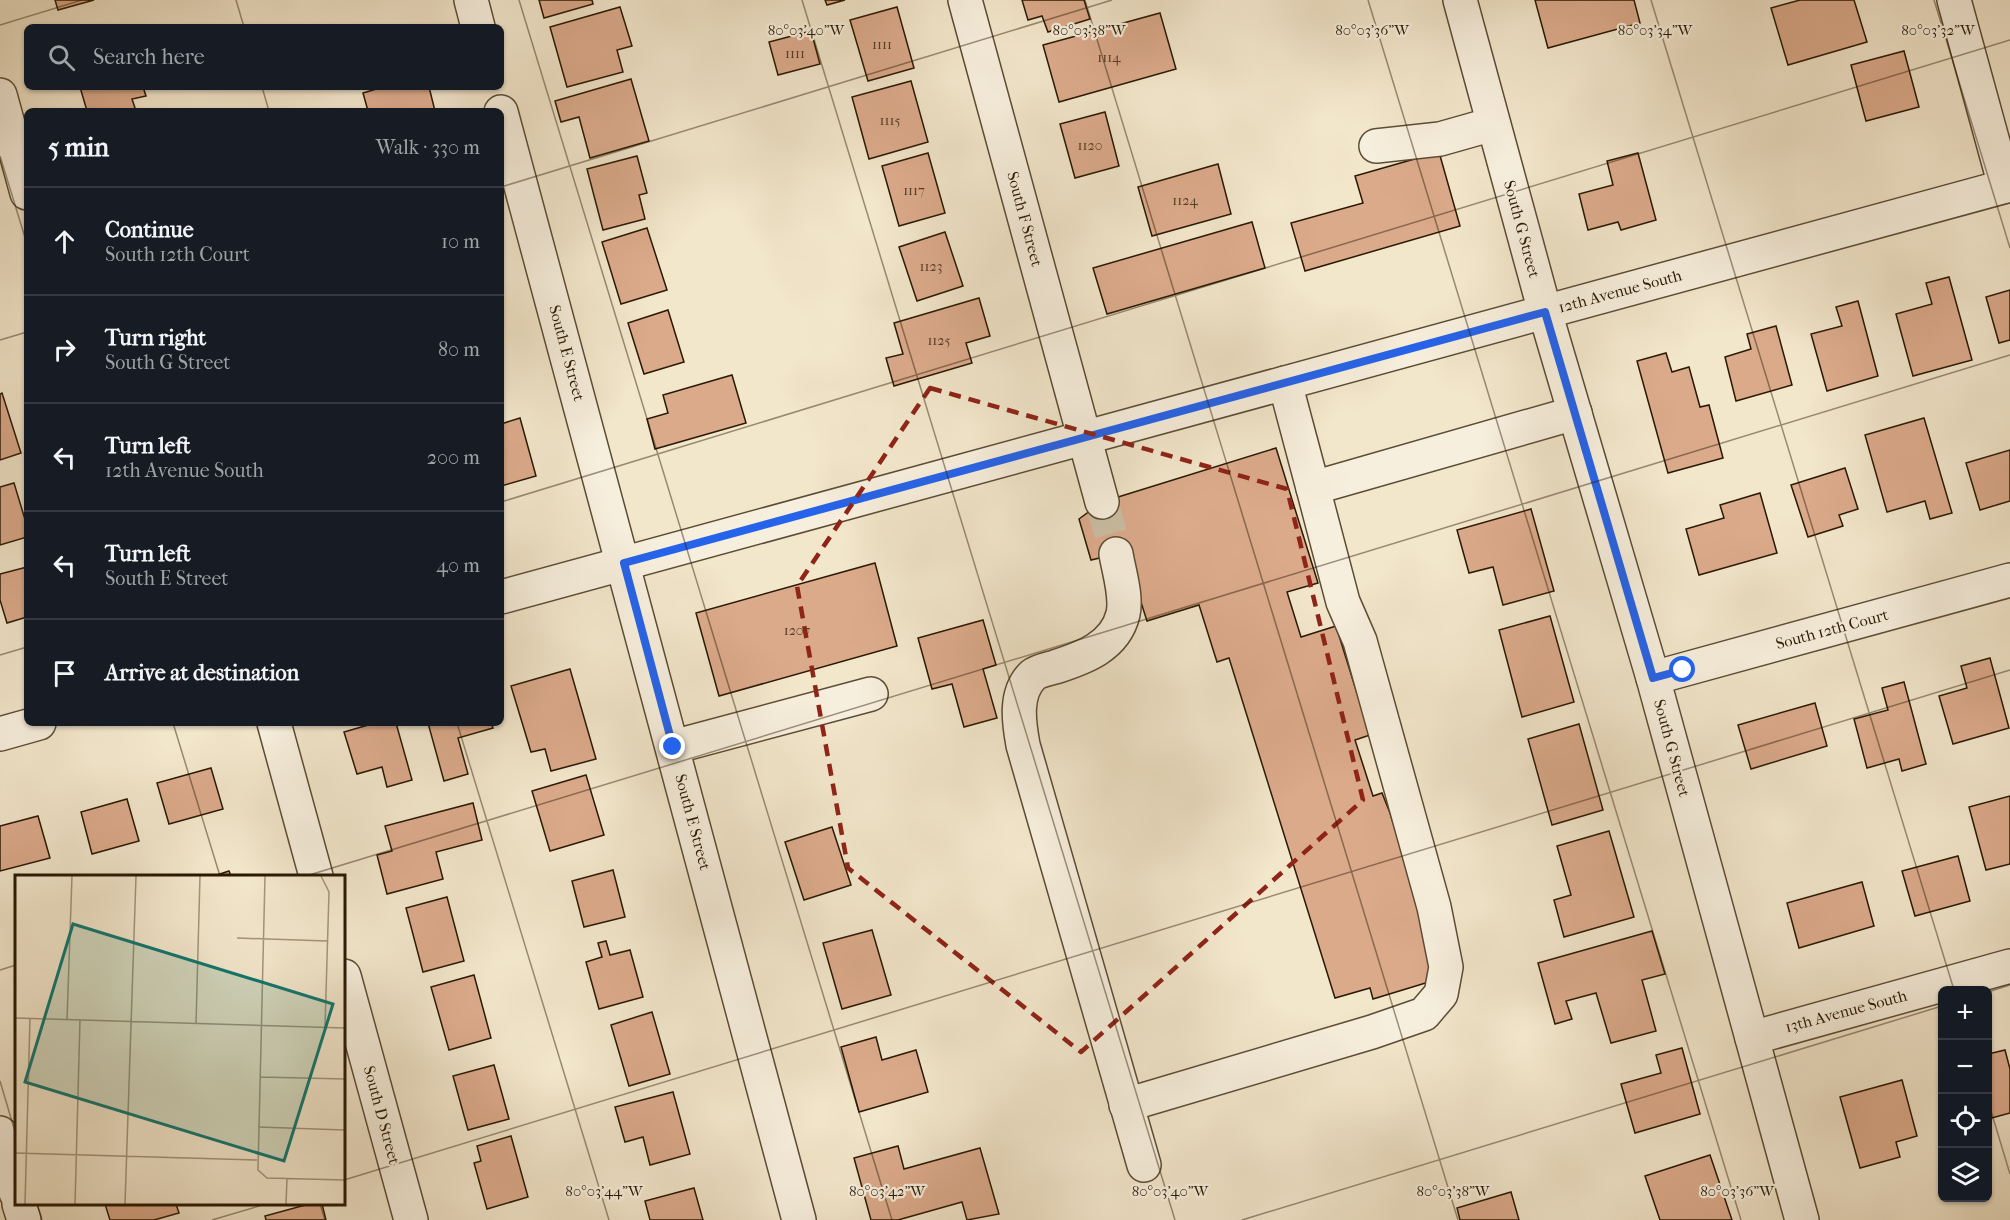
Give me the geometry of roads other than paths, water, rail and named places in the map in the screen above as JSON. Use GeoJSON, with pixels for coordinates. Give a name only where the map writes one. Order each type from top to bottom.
{"type":"FeatureCollection","features":[{"type":"Feature","properties":{"kind":"street"},"geometry":{"type":"LineString","coordinates":[[471,0],[477,24]]}},
{"type":"Feature","properties":{"kind":"street","name":"South F Street"},"geometry":{"type":"LineString","coordinates":[[965,0],[1102,502]]}},
{"type":"Feature","properties":{"kind":"street","name":"South G Street"},"geometry":{"type":"LineString","coordinates":[[1460,0],[1545,312],[1653,678],[1802,1220]]}},
{"type":"Feature","properties":{"kind":"street"},"geometry":{"type":"LineString","coordinates":[[1954,0],[2007,186]]}},
{"type":"Feature","properties":{"kind":"street","name":"South E Street"},"geometry":{"type":"LineString","coordinates":[[495,90],[500,108]]}},
{"type":"Feature","properties":{"kind":"street"},"geometry":{"type":"LineString","coordinates":[[0,95],[24,182]]}},
{"type":"Feature","properties":{"kind":"street","name":"South E Street"},"geometry":{"type":"LineString","coordinates":[[504,122],[799,1220]]}},
{"type":"Feature","properties":{"kind":"street"},"geometry":{"type":"LineString","coordinates":[[1376,146],[1440,139],[1493,124]]}},
{"type":"Feature","properties":{"kind":"street","name":"12th Avenue South"},"geometry":{"type":"LineString","coordinates":[[504,596],[2007,186]]}},
{"type":"Feature","properties":{"kind":"street"},"geometry":{"type":"LineString","coordinates":[[1126,1105],[1372,1032],[1424,1014],[1441,994],[1446,967],[1434,907],[1360,641],[1342,602],[1285,383]]}},
{"type":"Feature","properties":{"kind":"street"},"geometry":{"type":"LineString","coordinates":[[1313,488],[1575,413]]}},
{"type":"Feature","properties":{"kind":"street"},"geometry":{"type":"LineString","coordinates":[[1116,554],[1124,602],[1118,628],[1106,643],[1087,656],[1034,674],[1023,691],[1019,709],[1023,745],[1144,1165]]}},
{"type":"Feature","properties":{"kind":"street","name":"South 12th Court"},"geometry":{"type":"LineString","coordinates":[[1653,678],[2010,580]]}},
{"type":"Feature","properties":{"kind":"street"},"geometry":{"type":"LineString","coordinates":[[673,747],[871,694]]}},
{"type":"Feature","properties":{"kind":"street"},"geometry":{"type":"LineString","coordinates":[[0,734],[28,726]]}},
{"type":"Feature","properties":{"kind":"street"},"geometry":{"type":"LineString","coordinates":[[275,726],[316,875]]}},
{"type":"Feature","properties":{"kind":"street","name":"13th Avenue South"},"geometry":{"type":"LineString","coordinates":[[1752,1038],[2010,966]]}},
{"type":"Feature","properties":{"kind":"street","name":"South D Street"},"geometry":{"type":"LineString","coordinates":[[345,980],[411,1220]]}},
{"type":"Feature","properties":{"kind":"street"},"geometry":{"type":"LineString","coordinates":[[0,1133],[15,1189]]}},
{"type":"Feature","properties":{"kind":"street"},"geometry":{"type":"LineString","coordinates":[[20,1205],[24,1220]]}},
{"type":"Feature","properties":{"kind":"tunnel"},"geometry":{"type":"LineString","coordinates":[[1102,502],[1116,554]]}}]}
